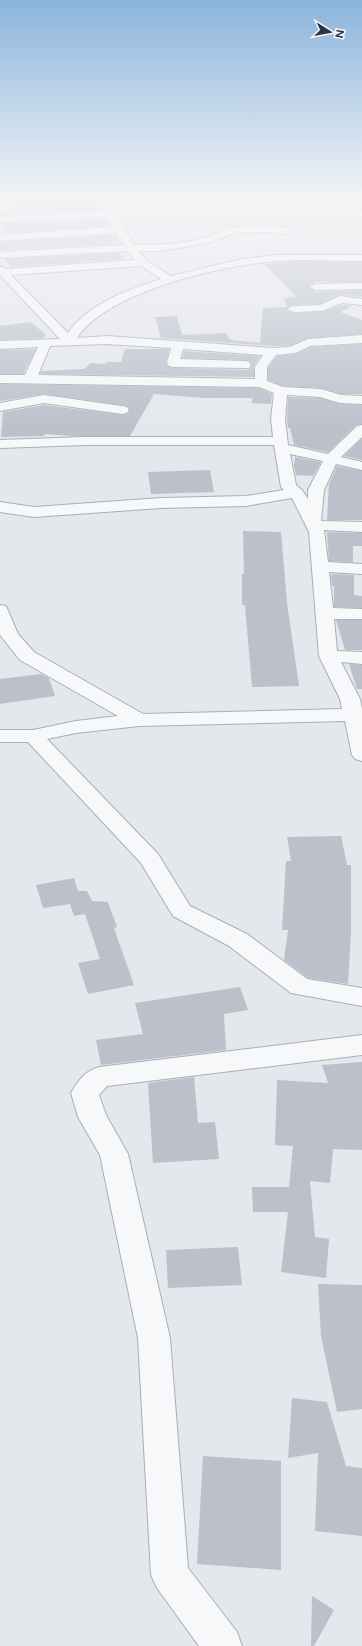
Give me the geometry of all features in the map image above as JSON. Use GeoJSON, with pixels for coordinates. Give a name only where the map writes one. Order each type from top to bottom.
{"type":"FeatureCollection","features":[{"type":"Feature","properties":{"kind":"street"},"geometry":{"type":"LineString","coordinates":[[7,276],[69,341]]}},
{"type":"Feature","properties":{"kind":"street"},"geometry":{"type":"LineString","coordinates":[[163,276],[170,280]]}},
{"type":"Feature","properties":{"kind":"street"},"geometry":{"type":"LineString","coordinates":[[69,341],[78,326],[103,307],[137,290],[187,276]]}},
{"type":"Feature","properties":{"kind":"street"},"geometry":{"type":"LineString","coordinates":[[315,287],[362,286]]}},
{"type":"Feature","properties":{"kind":"street"},"geometry":{"type":"LineString","coordinates":[[294,310],[322,308],[340,299],[362,302]]}},
{"type":"Feature","properties":{"kind":"street"},"geometry":{"type":"LineString","coordinates":[[0,345],[107,340],[272,352],[292,350],[308,343],[362,339]]}},
{"type":"Feature","properties":{"kind":"street"},"geometry":{"type":"LineString","coordinates":[[29,380],[45,344]]}},
{"type":"Feature","properties":{"kind":"street"},"geometry":{"type":"LineString","coordinates":[[178,345],[173,363],[219,363],[261,366]]}},
{"type":"Feature","properties":{"kind":"street"},"geometry":{"type":"LineString","coordinates":[[261,383],[261,366],[272,352]]}},
{"type":"Feature","properties":{"kind":"street"},"geometry":{"type":"LineString","coordinates":[[0,379],[261,383],[281,391],[321,393],[340,399],[362,400]]}},
{"type":"Feature","properties":{"kind":"street"},"geometry":{"type":"LineString","coordinates":[[321,393],[332,389],[362,388]]}},
{"type":"Feature","properties":{"kind":"street"},"geometry":{"type":"LineString","coordinates":[[281,391],[278,419],[289,487],[297,493],[317,532],[328,656],[350,699],[362,755]]}},
{"type":"Feature","properties":{"kind":"street"},"geometry":{"type":"LineString","coordinates":[[0,407],[44,399],[122,410]]}},
{"type":"Feature","properties":{"kind":"street"},"geometry":{"type":"LineString","coordinates":[[313,525],[316,490],[331,459],[362,429]]}},
{"type":"Feature","properties":{"kind":"street"},"geometry":{"type":"LineString","coordinates":[[0,444],[85,441],[281,444],[331,459],[362,466]]}},
{"type":"Feature","properties":{"kind":"street"},"geometry":{"type":"LineString","coordinates":[[0,507],[41,512],[161,503],[246,501],[297,493]]}},
{"type":"Feature","properties":{"kind":"street"},"geometry":{"type":"LineString","coordinates":[[313,525],[362,528]]}},
{"type":"Feature","properties":{"kind":"street"},"geometry":{"type":"LineString","coordinates":[[320,567],[362,569]]}},
{"type":"Feature","properties":{"kind":"street"},"geometry":{"type":"LineString","coordinates":[[0,610],[9,635],[27,656],[139,720]]}},
{"type":"Feature","properties":{"kind":"street"},"geometry":{"type":"LineString","coordinates":[[324,613],[362,614]]}},
{"type":"Feature","properties":{"kind":"street"},"geometry":{"type":"LineString","coordinates":[[328,656],[362,658]]}},
{"type":"Feature","properties":{"kind":"street"},"geometry":{"type":"LineString","coordinates":[[0,736],[33,736],[76,727],[139,720],[353,715]]}},
{"type":"Feature","properties":{"kind":"street"},"geometry":{"type":"LineString","coordinates":[[33,736],[150,859],[181,911],[238,940],[300,987],[362,997]]}},
{"type":"Feature","properties":{"kind":"street"},"geometry":{"type":"LineString","coordinates":[[223,1646],[170,1575],[154,1338],[114,1154],[92,1117],[85,1093],[99,1077],[362,1045]]}},
{"type":"Feature","properties":{"kind":"building"},"geometry":{"type":"Polygon","coordinates":[[[276,276],[362,276],[362,282],[315,282],[309,286],[315,292],[362,290],[362,297],[339,295],[320,304],[294,305],[289,306],[286,309],[289,312],[294,313],[322,312],[342,305],[352,306],[340,312],[362,320],[362,334],[308,338],[290,346],[161,338],[155,317],[177,316],[182,335],[226,333],[230,340],[260,343],[263,308],[287,307],[284,298],[297,297],[276,276]]]}},
{"type":"Feature","properties":{"kind":"building"},"geometry":{"type":"Polygon","coordinates":[[[31,322],[46,335],[44,338],[0,340],[0,326],[31,322]]]}},
{"type":"Feature","properties":{"kind":"building"},"geometry":{"type":"Polygon","coordinates":[[[362,344],[362,394],[341,394],[321,388],[283,386],[268,380],[268,368],[277,356],[296,354],[310,347],[362,344]]]}},
{"type":"Feature","properties":{"kind":"building"},"geometry":{"type":"Polygon","coordinates":[[[36,349],[24,374],[0,374],[0,350],[36,349]]]}},
{"type":"Feature","properties":{"kind":"building"},"geometry":{"type":"Polygon","coordinates":[[[125,349],[169,349],[166,364],[173,368],[249,370],[252,366],[250,361],[245,360],[182,358],[184,351],[260,356],[254,366],[254,377],[40,374],[41,371],[84,369],[91,363],[105,364],[106,362],[121,362],[125,349]]]}},
{"type":"Feature","properties":{"kind":"building"},"geometry":{"type":"Polygon","coordinates":[[[0,384],[259,388],[272,394],[271,404],[251,403],[253,398],[204,398],[154,394],[130,436],[72,436],[45,434],[43,436],[1,437],[3,412],[44,405],[122,415],[128,414],[130,409],[127,406],[122,405],[44,394],[0,401],[0,384]]]}},
{"type":"Feature","properties":{"kind":"building"},"geometry":{"type":"Polygon","coordinates":[[[288,397],[320,398],[340,404],[362,405],[362,424],[356,425],[328,452],[294,445],[290,428],[288,428],[288,397]]]}},
{"type":"Feature","properties":{"kind":"building"},"geometry":{"type":"Polygon","coordinates":[[[362,439],[362,460],[344,456],[362,439]]]}},
{"type":"Feature","properties":{"kind":"building"},"geometry":{"type":"Polygon","coordinates":[[[295,457],[321,462],[313,476],[296,475],[294,466],[295,457]]]}},
{"type":"Feature","properties":{"kind":"building"},"geometry":{"type":"Polygon","coordinates":[[[337,466],[362,471],[362,520],[327,520],[329,484],[337,466]]]}},
{"type":"Feature","properties":{"kind":"building"},"geometry":{"type":"Polygon","coordinates":[[[210,470],[214,492],[151,494],[148,472],[210,470]]]}},
{"type":"Feature","properties":{"kind":"building"},"geometry":{"type":"Polygon","coordinates":[[[243,531],[281,532],[287,603],[299,686],[252,687],[245,605],[242,605],[242,574],[244,574],[243,531]]]}},
{"type":"Feature","properties":{"kind":"building"},"geometry":{"type":"Polygon","coordinates":[[[327,532],[362,533],[362,546],[353,546],[353,562],[329,561],[327,532]]]}},
{"type":"Feature","properties":{"kind":"building"},"geometry":{"type":"Polygon","coordinates":[[[332,574],[354,575],[354,595],[362,596],[362,608],[334,607],[334,586],[332,586],[332,574]]]}},
{"type":"Feature","properties":{"kind":"building"},"geometry":{"type":"Polygon","coordinates":[[[336,620],[362,620],[362,650],[345,650],[336,620]]]}},
{"type":"Feature","properties":{"kind":"building"},"geometry":{"type":"Polygon","coordinates":[[[349,664],[362,665],[362,689],[357,689],[349,664]]]}},
{"type":"Feature","properties":{"kind":"building"},"geometry":{"type":"Polygon","coordinates":[[[41,674],[49,678],[55,696],[0,704],[0,679],[41,674]]]}},
{"type":"Feature","properties":{"kind":"building"},"geometry":{"type":"Polygon","coordinates":[[[341,836],[347,865],[351,865],[351,933],[348,984],[308,978],[284,960],[288,930],[282,930],[286,861],[291,861],[287,837],[341,836]]]}},
{"type":"Feature","properties":{"kind":"building"},"geometry":{"type":"Polygon","coordinates":[[[74,878],[78,891],[87,891],[92,901],[108,902],[117,927],[114,928],[134,985],[88,994],[78,963],[100,959],[85,914],[74,916],[70,904],[43,908],[36,885],[74,878]]]}},
{"type":"Feature","properties":{"kind":"building"},"geometry":{"type":"Polygon","coordinates":[[[240,987],[248,1010],[224,1014],[226,1050],[101,1065],[96,1040],[143,1034],[135,1003],[240,987]]]}},
{"type":"Feature","properties":{"kind":"building"},"geometry":{"type":"Polygon","coordinates":[[[362,1062],[362,1150],[333,1149],[330,1183],[310,1181],[315,1237],[329,1239],[326,1278],[281,1272],[288,1212],[253,1212],[252,1187],[289,1187],[293,1146],[275,1145],[277,1080],[328,1083],[322,1065],[362,1062]]]}},
{"type":"Feature","properties":{"kind":"building"},"geometry":{"type":"Polygon","coordinates":[[[194,1077],[198,1123],[215,1122],[219,1159],[153,1163],[148,1083],[194,1077]]]}},
{"type":"Feature","properties":{"kind":"building"},"geometry":{"type":"Polygon","coordinates":[[[238,1247],[242,1285],[168,1288],[166,1250],[238,1247]]]}},
{"type":"Feature","properties":{"kind":"building"},"geometry":{"type":"Polygon","coordinates":[[[318,1284],[362,1285],[362,1409],[337,1412],[321,1336],[318,1284]]]}},
{"type":"Feature","properties":{"kind":"building"},"geometry":{"type":"Polygon","coordinates":[[[292,1398],[327,1402],[346,1466],[362,1468],[362,1536],[315,1531],[318,1453],[288,1458],[292,1398]]]}},
{"type":"Feature","properties":{"kind":"building"},"geometry":{"type":"Polygon","coordinates":[[[203,1456],[281,1461],[281,1570],[197,1564],[203,1456]]]}},
{"type":"Feature","properties":{"kind":"building"},"geometry":{"type":"Polygon","coordinates":[[[312,1596],[334,1610],[314,1646],[311,1646],[312,1596]]]}}]}
